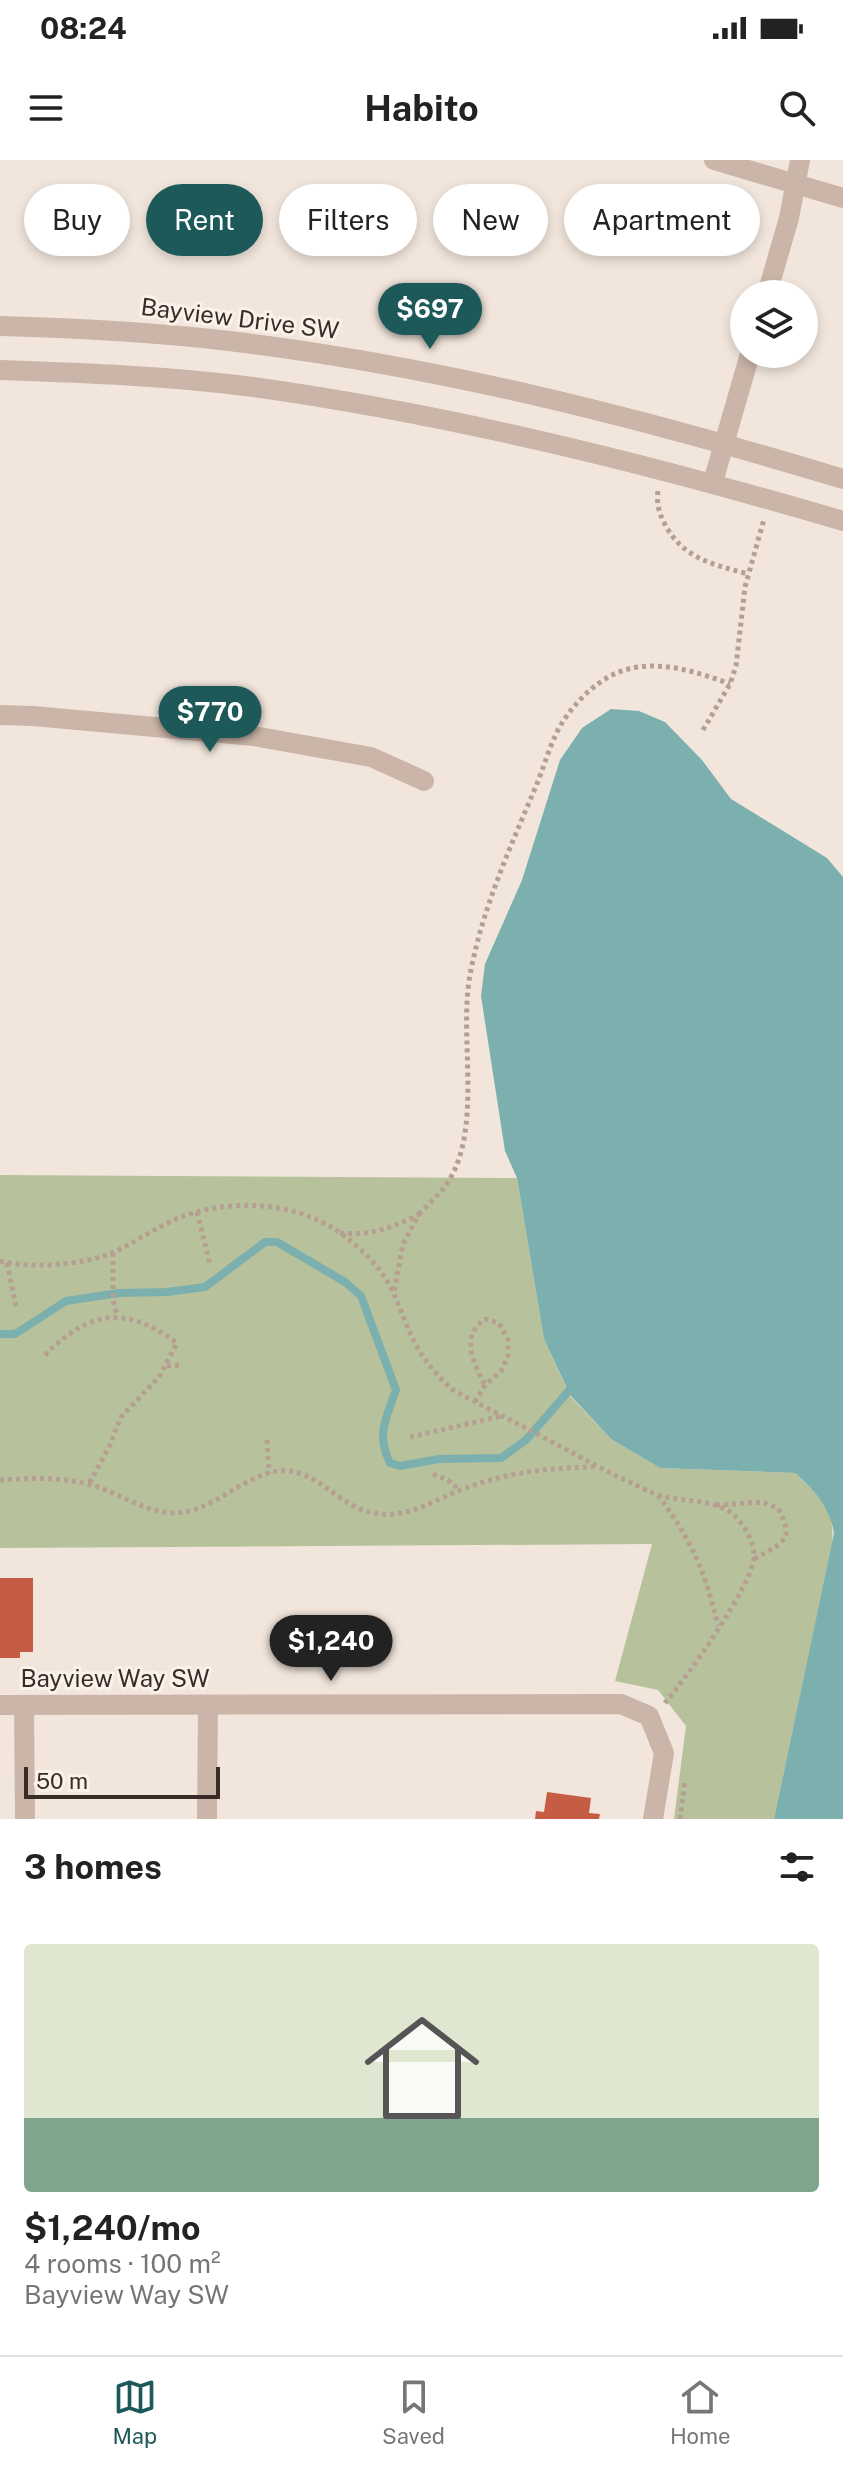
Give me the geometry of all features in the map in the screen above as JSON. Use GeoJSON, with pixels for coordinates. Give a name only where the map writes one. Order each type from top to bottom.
{"type":"FeatureCollection","features":[{"type":"Feature","properties":{"kind":"street"},"geometry":{"type":"LineString","coordinates":[[714,160],[843,198]]}},
{"type":"Feature","properties":{"kind":"street"},"geometry":{"type":"LineString","coordinates":[[771,280],[797,183],[800,160]]}},
{"type":"Feature","properties":{"kind":"street","name":"Bayview Drive SW"},"geometry":{"type":"LineString","coordinates":[[0,326],[101,329],[229,341],[460,378],[574,403],[843,479]]}},
{"type":"Feature","properties":{"kind":"street"},"geometry":{"type":"LineString","coordinates":[[713,482],[746,368]]}},
{"type":"Feature","properties":{"kind":"street"},"geometry":{"type":"LineString","coordinates":[[0,370],[118,374],[252,387],[511,433],[713,482],[843,521]]}},
{"type":"Feature","properties":{"kind":"street"},"geometry":{"type":"LineString","coordinates":[[0,715],[254,736],[371,757],[424,781]]}},
{"type":"Feature","properties":{"kind":"street","name":"Bayview Way SW"},"geometry":{"type":"LineString","coordinates":[[0,1705],[621,1704],[649,1716]]}},
{"type":"Feature","properties":{"kind":"street"},"geometry":{"type":"LineString","coordinates":[[24,1705],[25,1819]]}},
{"type":"Feature","properties":{"kind":"street"},"geometry":{"type":"LineString","coordinates":[[207,1819],[208,1705]]}},
{"type":"Feature","properties":{"kind":"street"},"geometry":{"type":"LineString","coordinates":[[649,1716],[664,1753],[653,1819]]}},
{"type":"Feature","properties":{"kind":"path"},"geometry":{"type":"LineString","coordinates":[[664,470],[658,505],[673,538],[690,555],[748,574]]}},
{"type":"Feature","properties":{"kind":"path"},"geometry":{"type":"LineString","coordinates":[[703,730],[730,684],[738,651],[748,574],[764,519],[764,498]]}},
{"type":"Feature","properties":{"kind":"path"},"geometry":{"type":"LineString","coordinates":[[394,1293],[403,1244],[419,1214],[445,1187],[455,1166],[466,1128],[465,1010],[470,975],[495,884],[563,721],[581,698],[603,680],[622,671],[650,666],[679,667],[730,684]]}},
{"type":"Feature","properties":{"kind":"path"},"geometry":{"type":"LineString","coordinates":[[16,1306],[3,1262],[53,1264],[113,1253],[143,1234],[220,1206],[254,1204],[294,1212],[339,1233],[375,1264],[394,1293],[418,1351],[435,1374],[453,1390],[597,1467],[658,1495],[716,1505],[762,1502],[778,1508],[788,1525],[786,1536],[777,1546],[754,1559]]}},
{"type":"Feature","properties":{"kind":"path"},"geometry":{"type":"LineString","coordinates":[[197,1212],[210,1264]]}},
{"type":"Feature","properties":{"kind":"path"},"geometry":{"type":"LineString","coordinates":[[339,1233],[356,1235],[377,1232],[396,1227],[419,1214]]}},
{"type":"Feature","properties":{"kind":"path"},"geometry":{"type":"LineString","coordinates":[[113,1253],[113,1300],[117,1316]]}},
{"type":"Feature","properties":{"kind":"path"},"geometry":{"type":"LineString","coordinates":[[45,1355],[61,1339],[82,1326],[117,1316],[154,1326],[177,1343],[167,1366],[148,1391],[121,1417],[89,1484]]}},
{"type":"Feature","properties":{"kind":"path"},"geometry":{"type":"LineString","coordinates":[[475,1402],[485,1385],[501,1371],[508,1356],[508,1340],[499,1323],[485,1319],[475,1326],[469,1342],[485,1385]]}},
{"type":"Feature","properties":{"kind":"path"},"geometry":{"type":"LineString","coordinates":[[167,1366],[182,1365]]}},
{"type":"Feature","properties":{"kind":"path"},"geometry":{"type":"LineString","coordinates":[[410,1437],[502,1416]]}},
{"type":"Feature","properties":{"kind":"path"},"geometry":{"type":"LineString","coordinates":[[267,1440],[269,1473]]}},
{"type":"Feature","properties":{"kind":"path"},"geometry":{"type":"LineString","coordinates":[[0,1480],[48,1479],[89,1484],[172,1513],[195,1509],[220,1499],[269,1473],[289,1471],[307,1477],[349,1505],[366,1512],[393,1514],[429,1506],[459,1490],[509,1474],[550,1468],[597,1467]]}},
{"type":"Feature","properties":{"kind":"path"},"geometry":{"type":"LineString","coordinates":[[433,1474],[448,1480],[459,1490]]}},
{"type":"Feature","properties":{"kind":"path"},"geometry":{"type":"LineString","coordinates":[[658,1495],[681,1525],[699,1560],[718,1627]]}},
{"type":"Feature","properties":{"kind":"path"},"geometry":{"type":"LineString","coordinates":[[649,1716],[682,1682],[747,1580],[754,1559],[748,1532],[733,1515],[716,1505]]}},
{"type":"Feature","properties":{"kind":"green space"},"geometry":{"type":"Polygon","coordinates":[[[0,1175],[517,1178],[544,1339],[570,1396],[611,1439],[660,1468],[795,1473],[819,1498],[829,1515],[832,1525],[831,1549],[774,1819],[674,1819],[686,1726],[658,1690],[615,1681],[652,1544],[0,1548],[0,1175]]]}},
{"type":"Feature","properties":{"kind":"water"},"geometry":{"type":"Polygon","coordinates":[[[611,709],[639,711],[665,722],[702,760],[731,799],[827,858],[843,877],[843,1819],[774,1819],[834,1533],[825,1507],[795,1473],[660,1468],[611,1439],[570,1395],[544,1339],[517,1178],[505,1151],[481,996],[485,964],[522,880],[560,760],[582,728],[611,709]]]}},
{"type":"Feature","properties":{"kind":"building"},"geometry":{"type":"Polygon","coordinates":[[[0,1578],[33,1578],[33,1652],[20,1652],[20,1658],[0,1658],[0,1578]]]}},
{"type":"Feature","properties":{"kind":"building"},"geometry":{"type":"Polygon","coordinates":[[[547,1792],[591,1798],[589,1813],[600,1814],[599,1819],[535,1819],[536,1811],[544,1812],[547,1792]]]}},
{"type":"Feature","properties":{"kind":"waterway"},"geometry":{"type":"LineString","coordinates":[[0,1334],[15,1334],[66,1301],[119,1293],[205,1287],[265,1242],[277,1242],[345,1282],[361,1296],[396,1390],[383,1435],[390,1463],[400,1466],[439,1459],[501,1458],[526,1440],[573,1386]]}}]}
